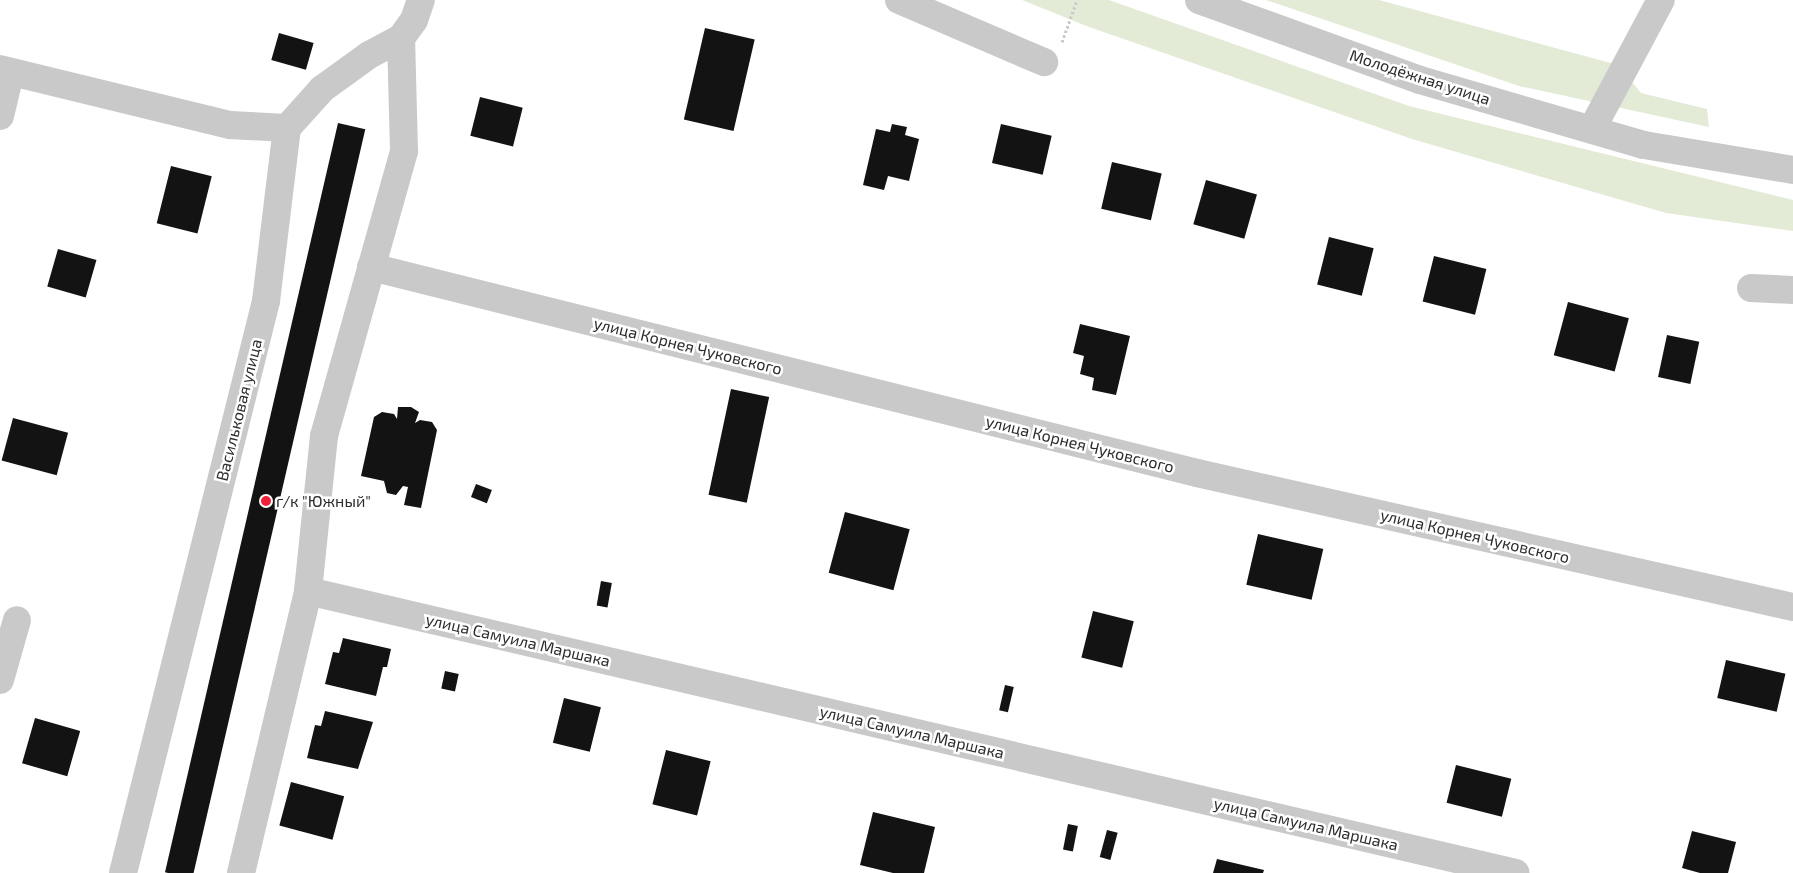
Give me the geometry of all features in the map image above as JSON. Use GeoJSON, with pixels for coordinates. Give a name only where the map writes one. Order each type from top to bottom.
{"type":"FeatureCollection","features":[{"type":"Feature","properties":{"kind":"street"},"geometry":{"type":"LineString","coordinates":[[0,116],[5,72],[230,125],[287,128],[322,89],[369,55],[401,38],[414,20],[421,0]]}},
{"type":"Feature","properties":{"kind":"street"},"geometry":{"type":"LineString","coordinates":[[899,0],[1052,53]]}},
{"type":"Feature","properties":{"kind":"street","name":"Молодёжная улица"},"geometry":{"type":"LineString","coordinates":[[1199,0],[1420,80],[1644,145],[1793,170]]}},
{"type":"Feature","properties":{"kind":"street"},"geometry":{"type":"LineString","coordinates":[[1592,129],[1661,0]]}},
{"type":"Feature","properties":{"kind":"street"},"geometry":{"type":"LineString","coordinates":[[241,873],[308,591],[324,436],[404,151],[401,38]]}},
{"type":"Feature","properties":{"kind":"street","name":"Васильковая улица"},"geometry":{"type":"LineString","coordinates":[[123,873],[266,301],[287,128]]}},
{"type":"Feature","properties":{"kind":"street","name":"улица Корнея Чуковского"},"geometry":{"type":"LineString","coordinates":[[371,267],[1197,473],[1793,607]]}},
{"type":"Feature","properties":{"kind":"street"},"geometry":{"type":"LineString","coordinates":[[1752,288],[1793,290]]}},
{"type":"Feature","properties":{"kind":"street","name":"улица Самуила Маршака"},"geometry":{"type":"LineString","coordinates":[[308,591],[1516,873]]}},
{"type":"Feature","properties":{"kind":"street"},"geometry":{"type":"LineString","coordinates":[[0,680],[17,620]]}},
{"type":"Feature","properties":{"kind":"path"},"geometry":{"type":"LineString","coordinates":[[1052,53],[1077,0]]}},
{"type":"Feature","properties":{"kind":"green space"},"geometry":{"type":"Polygon","coordinates":[[[1022,0],[1109,0],[1409,106],[1793,200],[1793,231],[1666,213],[1412,139],[1089,27],[1022,0]]]}},
{"type":"Feature","properties":{"kind":"green space"},"geometry":{"type":"Polygon","coordinates":[[[1266,0],[1379,0],[1618,65],[1641,93],[1707,109],[1709,127],[1519,86],[1266,0]]]}},
{"type":"Feature","properties":{"kind":"building"},"geometry":{"type":"Polygon","coordinates":[[[705,28],[755,39],[734,131],[684,120],[705,28]]]}},
{"type":"Feature","properties":{"kind":"building"},"geometry":{"type":"Polygon","coordinates":[[[279,33],[314,43],[306,70],[271,60],[279,33]]]}},
{"type":"Feature","properties":{"kind":"building"},"geometry":{"type":"Polygon","coordinates":[[[480,97],[523,108],[513,146],[470,136],[480,97]]]}},
{"type":"Feature","properties":{"kind":"building","name":"г/к \"Южный\""},"geometry":{"type":"Polygon","coordinates":[[[338,123],[365,129],[194,873],[165,872],[338,123]]]}},
{"type":"Feature","properties":{"kind":"building"},"geometry":{"type":"Polygon","coordinates":[[[892,124],[907,127],[905,135],[919,139],[909,181],[888,176],[884,190],[863,185],[876,129],[890,132],[892,124]]]}},
{"type":"Feature","properties":{"kind":"building"},"geometry":{"type":"Polygon","coordinates":[[[1001,124],[1052,136],[1043,175],[992,163],[1001,124]]]}},
{"type":"Feature","properties":{"kind":"building"},"geometry":{"type":"Polygon","coordinates":[[[1112,162],[1162,173],[1151,220],[1101,209],[1112,162]]]}},
{"type":"Feature","properties":{"kind":"building"},"geometry":{"type":"Polygon","coordinates":[[[171,166],[212,176],[197,233],[157,223],[171,166]]]}},
{"type":"Feature","properties":{"kind":"building"},"geometry":{"type":"Polygon","coordinates":[[[1206,180],[1257,195],[1244,239],[1193,224],[1206,180]]]}},
{"type":"Feature","properties":{"kind":"building"},"geometry":{"type":"Polygon","coordinates":[[[1329,237],[1374,248],[1362,296],[1317,285],[1329,237]]]}},
{"type":"Feature","properties":{"kind":"building"},"geometry":{"type":"Polygon","coordinates":[[[58,249],[96,260],[86,298],[47,286],[58,249]]]}},
{"type":"Feature","properties":{"kind":"building"},"geometry":{"type":"Polygon","coordinates":[[[1434,256],[1486,269],[1475,315],[1423,302],[1434,256]]]}},
{"type":"Feature","properties":{"kind":"building"},"geometry":{"type":"Polygon","coordinates":[[[1568,302],[1629,318],[1615,371],[1554,355],[1568,302]]]}},
{"type":"Feature","properties":{"kind":"building"},"geometry":{"type":"Polygon","coordinates":[[[1080,324],[1130,336],[1116,395],[1092,390],[1094,378],[1080,374],[1084,356],[1073,353],[1080,324]]]}},
{"type":"Feature","properties":{"kind":"building"},"geometry":{"type":"Polygon","coordinates":[[[1667,335],[1699,342],[1690,384],[1658,377],[1667,335]]]}},
{"type":"Feature","properties":{"kind":"building"},"geometry":{"type":"Polygon","coordinates":[[[731,389],[769,397],[747,503],[709,495],[731,389]]]}},
{"type":"Feature","properties":{"kind":"building"},"geometry":{"type":"Polygon","coordinates":[[[398,407],[411,407],[419,412],[415,423],[420,420],[432,422],[437,430],[421,508],[404,505],[408,487],[403,486],[396,495],[387,493],[384,481],[361,476],[374,417],[382,412],[394,414],[397,419],[398,407]]]}},
{"type":"Feature","properties":{"kind":"building"},"geometry":{"type":"Polygon","coordinates":[[[13,418],[68,433],[57,475],[2,461],[13,418]]]}},
{"type":"Feature","properties":{"kind":"building"},"geometry":{"type":"Polygon","coordinates":[[[476,484],[492,490],[487,503],[471,497],[476,484]]]}},
{"type":"Feature","properties":{"kind":"building"},"geometry":{"type":"Polygon","coordinates":[[[845,512],[910,529],[893,590],[829,573],[845,512]]]}},
{"type":"Feature","properties":{"kind":"building"},"geometry":{"type":"Polygon","coordinates":[[[1258,534],[1323,549],[1312,600],[1246,585],[1258,534]]]}},
{"type":"Feature","properties":{"kind":"building"},"geometry":{"type":"Polygon","coordinates":[[[601,581],[612,583],[607,608],[597,606],[601,581]]]}},
{"type":"Feature","properties":{"kind":"building"},"geometry":{"type":"Polygon","coordinates":[[[1093,611],[1134,621],[1122,668],[1081,658],[1093,611]]]}},
{"type":"Feature","properties":{"kind":"building"},"geometry":{"type":"Polygon","coordinates":[[[343,638],[391,649],[387,667],[383,667],[376,696],[325,684],[333,652],[339,653],[343,638]]]}},
{"type":"Feature","properties":{"kind":"building"},"geometry":{"type":"Polygon","coordinates":[[[1726,660],[1785,674],[1777,712],[1717,698],[1726,660]]]}},
{"type":"Feature","properties":{"kind":"building"},"geometry":{"type":"Polygon","coordinates":[[[445,671],[459,674],[455,692],[441,689],[445,671]]]}},
{"type":"Feature","properties":{"kind":"building"},"geometry":{"type":"Polygon","coordinates":[[[1005,685],[1014,687],[1008,712],[999,710],[1005,685]]]}},
{"type":"Feature","properties":{"kind":"building"},"geometry":{"type":"Polygon","coordinates":[[[564,698],[601,707],[590,752],[553,743],[564,698]]]}},
{"type":"Feature","properties":{"kind":"building"},"geometry":{"type":"Polygon","coordinates":[[[325,711],[373,722],[358,769],[307,758],[315,725],[321,726],[325,711]]]}},
{"type":"Feature","properties":{"kind":"building"},"geometry":{"type":"Polygon","coordinates":[[[35,718],[80,731],[67,776],[22,763],[35,718]]]}},
{"type":"Feature","properties":{"kind":"building"},"geometry":{"type":"Polygon","coordinates":[[[666,750],[711,761],[697,815],[652,804],[666,750]]]}},
{"type":"Feature","properties":{"kind":"building"},"geometry":{"type":"Polygon","coordinates":[[[1456,765],[1511,779],[1502,817],[1447,803],[1456,765]]]}},
{"type":"Feature","properties":{"kind":"building"},"geometry":{"type":"Polygon","coordinates":[[[291,782],[344,796],[332,840],[279,825],[291,782]]]}},
{"type":"Feature","properties":{"kind":"building"},"geometry":{"type":"Polygon","coordinates":[[[873,812],[935,827],[924,873],[893,873],[860,865],[873,812]]]}},
{"type":"Feature","properties":{"kind":"building"},"geometry":{"type":"Polygon","coordinates":[[[1068,824],[1078,826],[1073,851],[1063,850],[1068,824]]]}},
{"type":"Feature","properties":{"kind":"building"},"geometry":{"type":"Polygon","coordinates":[[[1107,830],[1118,833],[1110,860],[1100,857],[1107,830]]]}},
{"type":"Feature","properties":{"kind":"building"},"geometry":{"type":"Polygon","coordinates":[[[1692,831],[1736,842],[1728,873],[1700,873],[1682,868],[1692,831]]]}},
{"type":"Feature","properties":{"kind":"building"},"geometry":{"type":"Polygon","coordinates":[[[1217,859],[1264,870],[1263,873],[1213,873],[1217,859]]]}},
{"type":"Feature","properties":{"kind":"place","name":"г/к \"Южный\""},"geometry":{"type":"Point","coordinates":[266,501]}}]}
